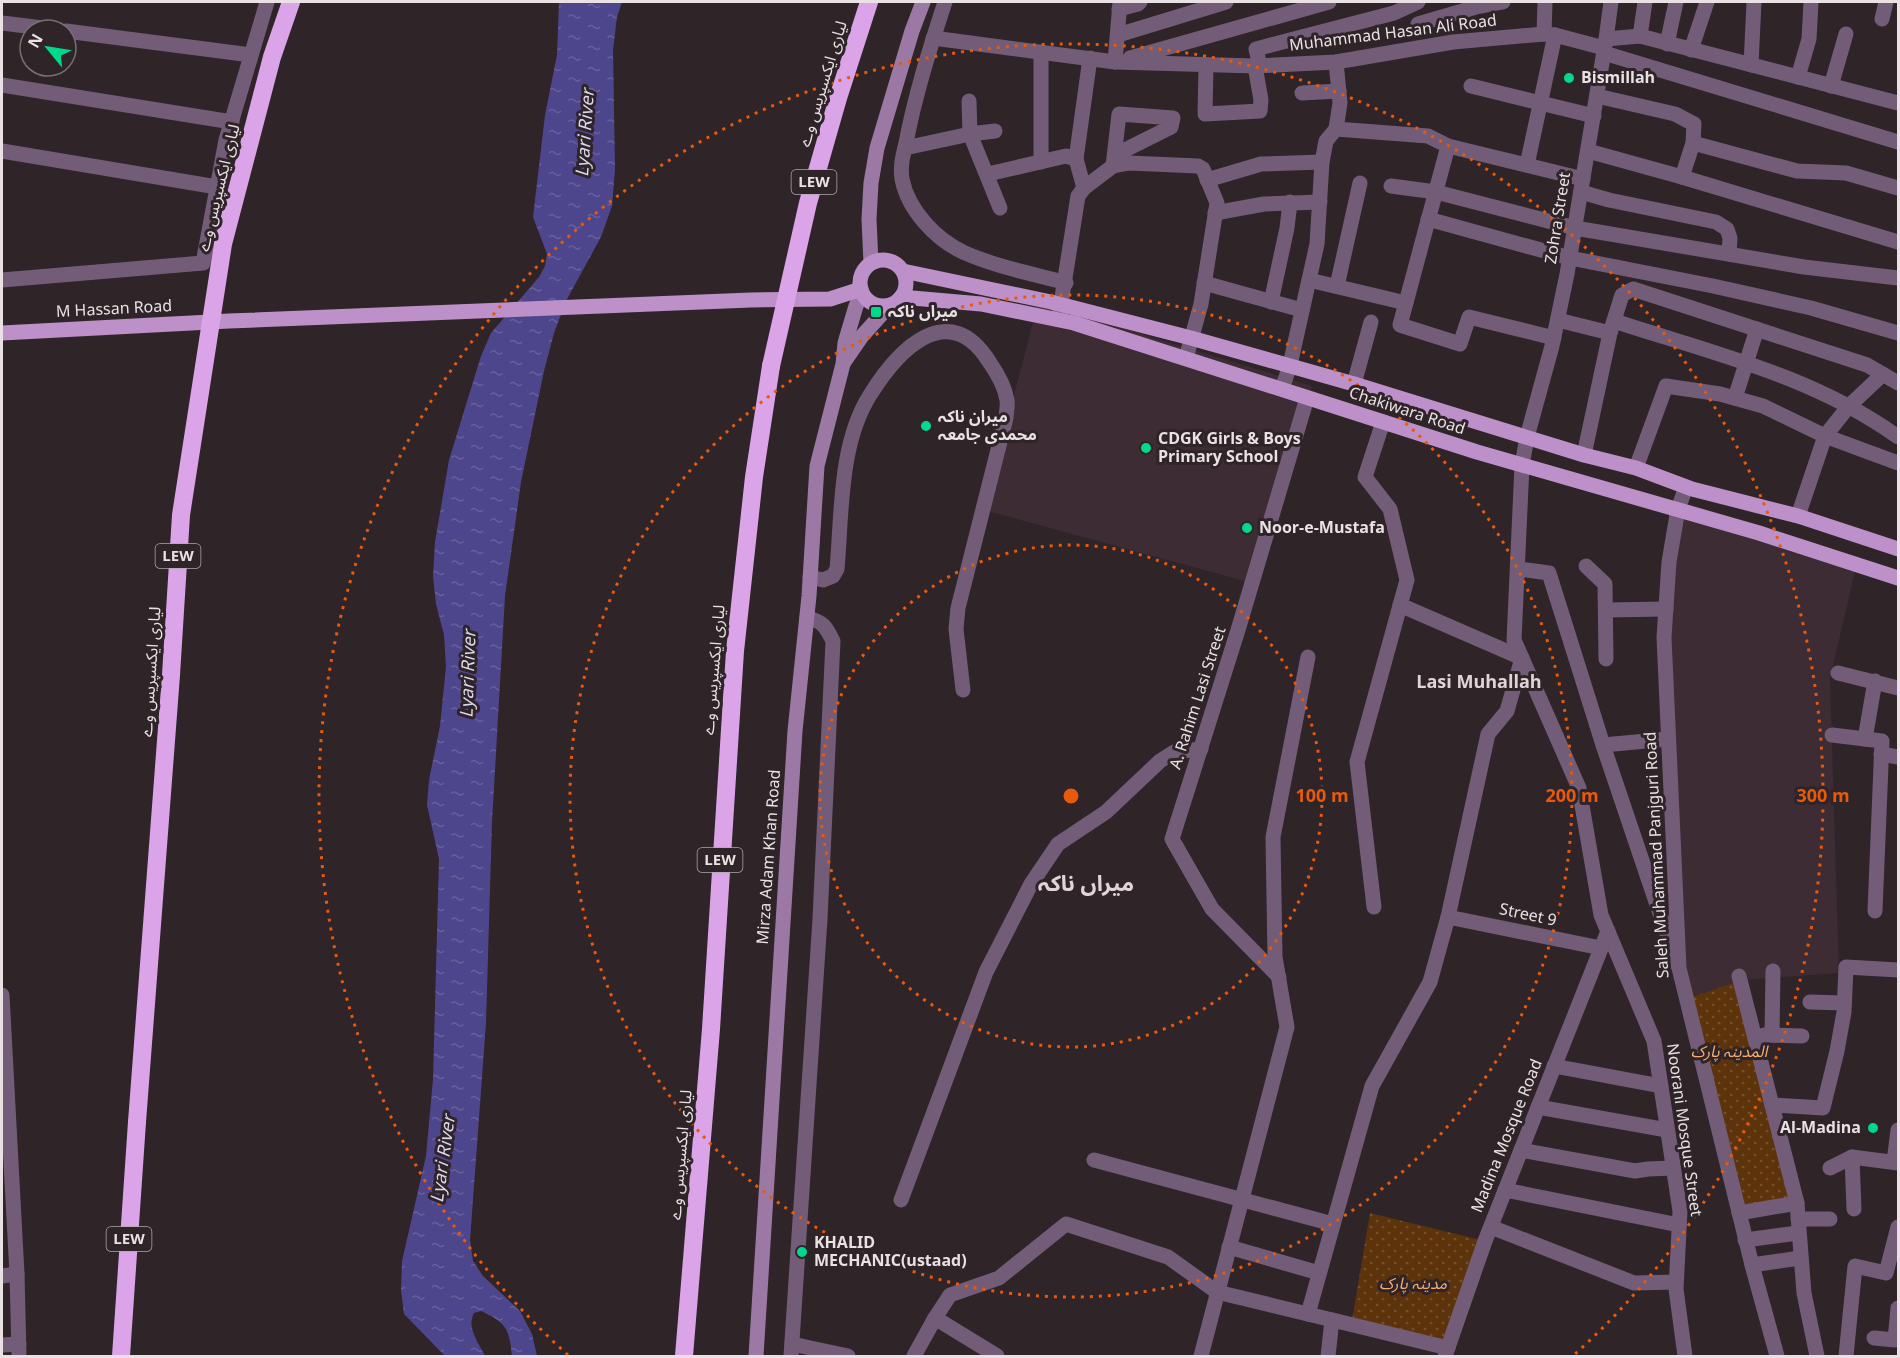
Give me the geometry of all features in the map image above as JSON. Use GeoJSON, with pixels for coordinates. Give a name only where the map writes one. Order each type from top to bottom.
{"type":"FeatureCollection","features":[{"type":"Feature","properties":{"kind":"highway","name":"لیاری ایکسپریس وے"},"geometry":{"type":"LineString","coordinates":[[121,1356],[181,515],[223,244],[272,57],[291,2]]}},
{"type":"Feature","properties":{"kind":"highway","name":"لیاری ایکسپریس وے"},"geometry":{"type":"LineString","coordinates":[[684,1356],[711,1029],[735,651],[754,477],[771,366],[808,203],[869,2]]}},
{"type":"Feature","properties":{"kind":"main road"},"geometry":{"type":"LineString","coordinates":[[871,263],[869,219],[873,171],[912,31],[923,2]]}},
{"type":"Feature","properties":{"kind":"main road"},"geometry":{"type":"LineString","coordinates":[[878,260],[892,261],[903,271],[906,285],[896,301],[876,305],[869,301],[862,291],[862,275],[871,263],[878,260]]}},
{"type":"Feature","properties":{"kind":"main road","name":"Chakiwara Road"},"geometry":{"type":"LineString","coordinates":[[903,271],[1061,312],[1191,338],[1290,365],[1584,455],[1636,468],[1686,487],[1798,516],[1899,549]]}},
{"type":"Feature","properties":{"kind":"main road","name":"M Hassan Road"},"geometry":{"type":"LineString","coordinates":[[2,333],[229,321],[751,300],[830,299],[862,291]]}},
{"type":"Feature","properties":{"kind":"main road","name":"Mirza Adam Khan Road"},"geometry":{"type":"LineString","coordinates":[[756,1356],[795,731],[807,618],[816,466],[843,364],[845,344],[862,291]]}},
{"type":"Feature","properties":{"kind":"main road","name":"Chakiwara Road"},"geometry":{"type":"LineString","coordinates":[[896,301],[981,304],[1061,312],[1186,358],[1307,398],[1899,578]]}},
{"type":"Feature","properties":{"kind":"main road","name":"Mirza Adam Khan Road"},"geometry":{"type":"LineString","coordinates":[[843,364],[862,336],[896,301]]}},
{"type":"Feature","properties":{"kind":"street"},"geometry":{"type":"LineString","coordinates":[[2,280],[203,263],[226,140],[267,2]]}},
{"type":"Feature","properties":{"kind":"street"},"geometry":{"type":"LineString","coordinates":[[945,2],[910,122],[901,165],[902,179],[918,213],[929,227],[963,252],[982,260],[1066,283]]}},
{"type":"Feature","properties":{"kind":"street"},"geometry":{"type":"LineString","coordinates":[[1140,2],[1120,5],[1115,62],[1329,2]]}},
{"type":"Feature","properties":{"kind":"street"},"geometry":{"type":"LineString","coordinates":[[1118,34],[1226,2]]}},
{"type":"Feature","properties":{"kind":"street"},"geometry":{"type":"LineString","coordinates":[[1206,66],[1205,114],[1260,111],[1256,49],[1394,13],[1418,2]]}},
{"type":"Feature","properties":{"kind":"street"},"geometry":{"type":"LineString","coordinates":[[1418,24],[1476,7],[1503,2]]}},
{"type":"Feature","properties":{"kind":"street"},"geometry":{"type":"LineString","coordinates":[[1527,165],[1541,103],[1550,34],[1545,2]]}},
{"type":"Feature","properties":{"kind":"street","name":"Zohra Street"},"geometry":{"type":"LineString","coordinates":[[1522,465],[1527,437],[1554,338],[1570,258],[1611,2]]}},
{"type":"Feature","properties":{"kind":"street"},"geometry":{"type":"LineString","coordinates":[[1640,36],[1645,2]]}},
{"type":"Feature","properties":{"kind":"street"},"geometry":{"type":"LineString","coordinates":[[1667,44],[1676,2]]}},
{"type":"Feature","properties":{"kind":"street"},"geometry":{"type":"LineString","coordinates":[[1691,50],[1707,2]]}},
{"type":"Feature","properties":{"kind":"street"},"geometry":{"type":"LineString","coordinates":[[1751,65],[1754,2]]}},
{"type":"Feature","properties":{"kind":"street"},"geometry":{"type":"LineString","coordinates":[[1798,77],[1809,39],[1811,2]]}},
{"type":"Feature","properties":{"kind":"street"},"geometry":{"type":"LineString","coordinates":[[1882,19],[1886,2]]}},
{"type":"Feature","properties":{"kind":"street"},"geometry":{"type":"LineString","coordinates":[[2,23],[18,25]]}},
{"type":"Feature","properties":{"kind":"street"},"geometry":{"type":"LineString","coordinates":[[78,33],[251,55]]}},
{"type":"Feature","properties":{"kind":"street","name":"Muhammad Hasan Ali Road"},"geometry":{"type":"LineString","coordinates":[[933,38],[1115,62],[1258,66],[1336,62],[1453,42],[1550,34],[1605,47],[1899,142]]}},
{"type":"Feature","properties":{"kind":"street"},"geometry":{"type":"LineString","coordinates":[[1831,86],[1846,34]]}},
{"type":"Feature","properties":{"kind":"street"},"geometry":{"type":"LineString","coordinates":[[1605,47],[1640,36],[1899,103]]}},
{"type":"Feature","properties":{"kind":"street"},"geometry":{"type":"LineString","coordinates":[[1041,52],[1041,162]]}},
{"type":"Feature","properties":{"kind":"street"},"geometry":{"type":"LineString","coordinates":[[1084,188],[1076,159],[1090,58]]}},
{"type":"Feature","properties":{"kind":"street"},"geometry":{"type":"LineString","coordinates":[[1281,389],[1290,365],[1317,244],[1322,162],[1326,141],[1336,129],[1340,103],[1336,62]]}},
{"type":"Feature","properties":{"kind":"street"},"geometry":{"type":"LineString","coordinates":[[2,85],[232,122]]}},
{"type":"Feature","properties":{"kind":"street"},"geometry":{"type":"LineString","coordinates":[[1472,86],[1594,116]]}},
{"type":"Feature","properties":{"kind":"street"},"geometry":{"type":"LineString","coordinates":[[1302,93],[1340,91]]}},
{"type":"Feature","properties":{"kind":"street"},"geometry":{"type":"LineString","coordinates":[[1597,96],[1675,114],[1694,124],[1693,143],[1682,177]]}},
{"type":"Feature","properties":{"kind":"street"},"geometry":{"type":"LineString","coordinates":[[969,100],[970,134],[1000,208]]}},
{"type":"Feature","properties":{"kind":"street"},"geometry":{"type":"LineString","coordinates":[[1336,129],[1428,136],[1448,146],[1527,165],[1582,185],[1609,200],[1716,222],[1727,229],[1730,237],[1729,254]]}},
{"type":"Feature","properties":{"kind":"street"},"geometry":{"type":"LineString","coordinates":[[905,148],[995,131]]}},
{"type":"Feature","properties":{"kind":"street"},"geometry":{"type":"LineString","coordinates":[[1693,143],[1797,171],[1846,173],[1899,188]]}},
{"type":"Feature","properties":{"kind":"street"},"geometry":{"type":"LineString","coordinates":[[1448,146],[1400,325],[1460,344],[1469,317],[1554,338]]}},
{"type":"Feature","properties":{"kind":"street"},"geometry":{"type":"LineString","coordinates":[[2,151],[217,187]]}},
{"type":"Feature","properties":{"kind":"street"},"geometry":{"type":"LineString","coordinates":[[1588,151],[1899,242]]}},
{"type":"Feature","properties":{"kind":"street"},"geometry":{"type":"LineString","coordinates":[[988,174],[1066,156],[1076,159]]}},
{"type":"Feature","properties":{"kind":"street"},"geometry":{"type":"LineString","coordinates":[[1061,312],[1078,196],[1084,188],[1114,160],[1129,163],[1198,166],[1203,169],[1217,203],[1204,284],[1186,358]]}},
{"type":"Feature","properties":{"kind":"street"},"geometry":{"type":"LineString","coordinates":[[1207,180],[1261,165],[1322,162]]}},
{"type":"Feature","properties":{"kind":"street"},"geometry":{"type":"LineString","coordinates":[[1337,286],[1360,183]]}},
{"type":"Feature","properties":{"kind":"street"},"geometry":{"type":"LineString","coordinates":[[1391,186],[1436,192],[1575,228],[1804,267],[1899,278]]}},
{"type":"Feature","properties":{"kind":"street"},"geometry":{"type":"LineString","coordinates":[[1271,302],[1287,228],[1290,202]]}},
{"type":"Feature","properties":{"kind":"street"},"geometry":{"type":"LineString","coordinates":[[1215,213],[1264,204],[1320,202]]}},
{"type":"Feature","properties":{"kind":"street"},"geometry":{"type":"LineString","coordinates":[[1428,219],[1570,258],[1713,285],[1800,305],[1899,333]]}},
{"type":"Feature","properties":{"kind":"street"},"geometry":{"type":"LineString","coordinates":[[1309,280],[1406,303]]}},
{"type":"Feature","properties":{"kind":"street"},"geometry":{"type":"LineString","coordinates":[[1204,284],[1302,310]]}},
{"type":"Feature","properties":{"kind":"street"},"geometry":{"type":"LineString","coordinates":[[1584,455],[1612,327],[1623,294],[1633,289],[1867,365],[1899,383]]}},
{"type":"Feature","properties":{"kind":"street"},"geometry":{"type":"LineString","coordinates":[[1558,320],[1612,327],[1791,378],[1849,406],[1899,437]]}},
{"type":"Feature","properties":{"kind":"street"},"geometry":{"type":"LineString","coordinates":[[1354,384],[1371,322]]}},
{"type":"Feature","properties":{"kind":"street"},"geometry":{"type":"LineString","coordinates":[[1735,398],[1757,329]]}},
{"type":"Feature","properties":{"kind":"street"},"geometry":{"type":"LineString","coordinates":[[810,578],[823,580],[833,576],[837,569],[847,460],[857,422],[870,396],[900,356],[916,342],[941,331],[964,334],[986,356],[996,372],[1007,400],[1006,418],[958,609],[956,629],[963,690]]}},
{"type":"Feature","properties":{"kind":"street"},"geometry":{"type":"LineString","coordinates":[[1798,516],[1825,436],[1849,406],[1883,374]]}},
{"type":"Feature","properties":{"kind":"street"},"geometry":{"type":"LineString","coordinates":[[1636,468],[1666,386],[1720,394],[1763,406],[1825,436],[1899,463]]}},
{"type":"Feature","properties":{"kind":"street","name":"A. Rahim Lasi Street"},"geometry":{"type":"LineString","coordinates":[[1279,977],[1212,909],[1172,839],[1238,630],[1307,398]]}},
{"type":"Feature","properties":{"kind":"street"},"geometry":{"type":"LineString","coordinates":[[1374,907],[1357,762],[1407,580],[1390,509],[1365,477],[1383,422]]}},
{"type":"Feature","properties":{"kind":"street","name":"Noorani Mosque Street"},"geometry":{"type":"LineString","coordinates":[[1522,465],[1514,640],[1579,788],[1601,915],[1654,1041],[1680,1211],[1676,1282],[1685,1356]]}},
{"type":"Feature","properties":{"kind":"street","name":"Saleh Muhammad Panjguri Road"},"geometry":{"type":"LineString","coordinates":[[1686,487],[1678,509],[1669,562],[1664,638],[1679,968],[1739,1214],[1777,1356]]}},
{"type":"Feature","properties":{"kind":"street"},"geometry":{"type":"LineString","coordinates":[[1586,566],[1605,584],[1606,658]]}},
{"type":"Feature","properties":{"kind":"street"},"geometry":{"type":"LineString","coordinates":[[1519,569],[1549,573],[1603,745],[1679,968]]}},
{"type":"Feature","properties":{"kind":"street"},"geometry":{"type":"LineString","coordinates":[[1308,1314],[1372,1086],[1430,982],[1448,917],[1488,734],[1507,711],[1522,658],[1400,605]]}},
{"type":"Feature","properties":{"kind":"street"},"geometry":{"type":"LineString","coordinates":[[1606,610],[1666,609]]}},
{"type":"Feature","properties":{"kind":"street"},"geometry":{"type":"LineString","coordinates":[[807,618],[820,621],[827,628],[833,641],[820,919],[792,1350],[848,1356]]}},
{"type":"Feature","properties":{"kind":"street"},"geometry":{"type":"LineString","coordinates":[[1201,1356],[1287,1027],[1275,957],[1273,837],[1308,657]]}},
{"type":"Feature","properties":{"kind":"street"},"geometry":{"type":"LineString","coordinates":[[1838,673],[1899,688]]}},
{"type":"Feature","properties":{"kind":"street"},"geometry":{"type":"LineString","coordinates":[[1865,739],[1875,681]]}},
{"type":"Feature","properties":{"kind":"street"},"geometry":{"type":"LineString","coordinates":[[1832,735],[1882,741],[1875,911]]}},
{"type":"Feature","properties":{"kind":"street"},"geometry":{"type":"LineString","coordinates":[[1603,745],[1668,739]]}},
{"type":"Feature","properties":{"kind":"street"},"geometry":{"type":"LineString","coordinates":[[901,1200],[986,972],[1031,884],[1058,844],[1106,812],[1160,761],[1174,752],[1201,749]]}},
{"type":"Feature","properties":{"kind":"street"},"geometry":{"type":"LineString","coordinates":[[1881,754],[1899,757]]}},
{"type":"Feature","properties":{"kind":"street","name":"Street 9"},"geometry":{"type":"LineString","coordinates":[[1448,917],[1601,948]]}},
{"type":"Feature","properties":{"kind":"street","name":"Madina Mosque Road"},"geometry":{"type":"LineString","coordinates":[[1446,1352],[1505,1190],[1608,931]]}},
{"type":"Feature","properties":{"kind":"street"},"geometry":{"type":"LineString","coordinates":[[1772,1105],[1823,1108],[1838,1051],[1846,967],[1899,970]]}},
{"type":"Feature","properties":{"kind":"street"},"geometry":{"type":"LineString","coordinates":[[1772,1035],[1773,971]]}},
{"type":"Feature","properties":{"kind":"street"},"geometry":{"type":"LineString","coordinates":[[1739,976],[1797,1203],[1804,1293],[1817,1356]]}},
{"type":"Feature","properties":{"kind":"street"},"geometry":{"type":"LineString","coordinates":[[2,995],[5,1137],[17,1274],[19,1350],[2,1345]]}},
{"type":"Feature","properties":{"kind":"street"},"geometry":{"type":"LineString","coordinates":[[1810,1002],[1844,1003]]}},
{"type":"Feature","properties":{"kind":"street"},"geometry":{"type":"LineString","coordinates":[[1755,1035],[1802,1035]]}},
{"type":"Feature","properties":{"kind":"street"},"geometry":{"type":"LineString","coordinates":[[1554,1066],[1661,1086]]}},
{"type":"Feature","properties":{"kind":"street"},"geometry":{"type":"LineString","coordinates":[[1538,1107],[1667,1130]]}},
{"type":"Feature","properties":{"kind":"street"},"geometry":{"type":"LineString","coordinates":[[1830,1168],[1852,1157],[1896,1162],[1899,1130]]}},
{"type":"Feature","properties":{"kind":"street"},"geometry":{"type":"LineString","coordinates":[[1521,1150],[1635,1172],[1673,1168]]}},
{"type":"Feature","properties":{"kind":"street"},"geometry":{"type":"LineString","coordinates":[[1852,1157],[1854,1209]]}},
{"type":"Feature","properties":{"kind":"street"},"geometry":{"type":"LineString","coordinates":[[1094,1160],[1333,1224]]}},
{"type":"Feature","properties":{"kind":"street"},"geometry":{"type":"LineString","coordinates":[[1505,1190],[1679,1225]]}},
{"type":"Feature","properties":{"kind":"street"},"geometry":{"type":"LineString","coordinates":[[1739,1214],[1797,1203]]}},
{"type":"Feature","properties":{"kind":"street"},"geometry":{"type":"LineString","coordinates":[[1746,1240],[1830,1220]]}},
{"type":"Feature","properties":{"kind":"street"},"geometry":{"type":"LineString","coordinates":[[914,1356],[950,1295],[999,1278],[1066,1224],[1168,1257],[1217,1292],[1332,1320],[1446,1352]]}},
{"type":"Feature","properties":{"kind":"street"},"geometry":{"type":"LineString","coordinates":[[1491,1227],[1634,1283],[1676,1282]]}},
{"type":"Feature","properties":{"kind":"street"},"geometry":{"type":"LineString","coordinates":[[1846,1356],[1855,1266],[1886,1273],[1899,1227]]}},
{"type":"Feature","properties":{"kind":"street"},"geometry":{"type":"LineString","coordinates":[[1229,1247],[1319,1274]]}},
{"type":"Feature","properties":{"kind":"street"},"geometry":{"type":"LineString","coordinates":[[1752,1264],[1800,1258]]}},
{"type":"Feature","properties":{"kind":"street"},"geometry":{"type":"LineString","coordinates":[[2,1276],[17,1274]]}},
{"type":"Feature","properties":{"kind":"street"},"geometry":{"type":"LineString","coordinates":[[1874,1338],[1895,1340],[1899,1308]]}},
{"type":"Feature","properties":{"kind":"street"},"geometry":{"type":"LineString","coordinates":[[935,1318],[997,1356]]}},
{"type":"Feature","properties":{"kind":"street"},"geometry":{"type":"LineString","coordinates":[[1328,1356],[1332,1320]]}},
{"type":"Feature","properties":{"kind":"shaded area","name":"CDGK Girls & Boys Primary School"},"geometry":{"type":"Polygon","coordinates":[[[1037,307],[1069,312],[1312,386],[1252,583],[984,510],[1037,307]]]}},
{"type":"Feature","properties":{"kind":"shaded area"},"geometry":{"type":"Polygon","coordinates":[[[1683,502],[1858,558],[1830,679],[1839,973],[1742,980],[1686,999],[1664,637],[1683,502]]]}},
{"type":"Feature","properties":{"kind":"green space","name":"المدینہ پارک"},"geometry":{"type":"Polygon","coordinates":[[[1742,980],[1796,1203],[1739,1213],[1686,999],[1742,980]]]}},
{"type":"Feature","properties":{"kind":"green space","name":"مدینہ پارک"},"geometry":{"type":"Polygon","coordinates":[[[1370,1213],[1485,1241],[1448,1348],[1351,1326],[1370,1213]]]}},
{"type":"Feature","properties":{"kind":"water","name":"Lyari River"},"geometry":{"type":"Polygon","coordinates":[[[559,2],[622,2],[617,17],[613,50],[615,169],[612,206],[601,237],[566,301],[554,333],[544,371],[521,482],[505,596],[492,822],[486,1023],[470,1240],[473,1261],[483,1276],[520,1311],[532,1334],[537,1356],[512,1356],[510,1339],[505,1328],[496,1319],[481,1311],[474,1313],[472,1330],[485,1356],[445,1356],[404,1314],[401,1290],[402,1261],[426,1156],[433,1079],[439,859],[427,805],[429,780],[440,726],[446,667],[444,635],[436,604],[433,576],[435,542],[449,460],[481,356],[491,333],[539,277],[545,266],[547,254],[533,217],[545,115],[557,55],[559,2]]]}},
{"type":"Feature","properties":{"kind":"place","name":"Bismillah"},"geometry":{"type":"Point","coordinates":[1569,78]}},
{"type":"Feature","properties":{"kind":"place","name":"میراں ناکہ"},"geometry":{"type":"Point","coordinates":[876,312]}},
{"type":"Feature","properties":{"kind":"place","name":"میران ناکہ محمدی جامعہ"},"geometry":{"type":"Point","coordinates":[926,426]}},
{"type":"Feature","properties":{"kind":"place","name":"CDGK Girls & Boys Primary School"},"geometry":{"type":"Point","coordinates":[1146,448]}},
{"type":"Feature","properties":{"kind":"place","name":"Noor-e-Mustafa"},"geometry":{"type":"Point","coordinates":[1247,528]}},
{"type":"Feature","properties":{"kind":"place","name":"Al-Madina"},"geometry":{"type":"Point","coordinates":[1873,1128]}},
{"type":"Feature","properties":{"kind":"place","name":"KHALID MECHANIC(ustaad)"},"geometry":{"type":"Point","coordinates":[802,1252]}},
{"type":"Feature","properties":{"kind":"district","name":"Lasi Muhallah"},"geometry":{"type":"Point","coordinates":[1479,682]}},
{"type":"Feature","properties":{"kind":"district","name":"میراں ناکہ"},"geometry":{"type":"Point","coordinates":[1086,884]}}]}
